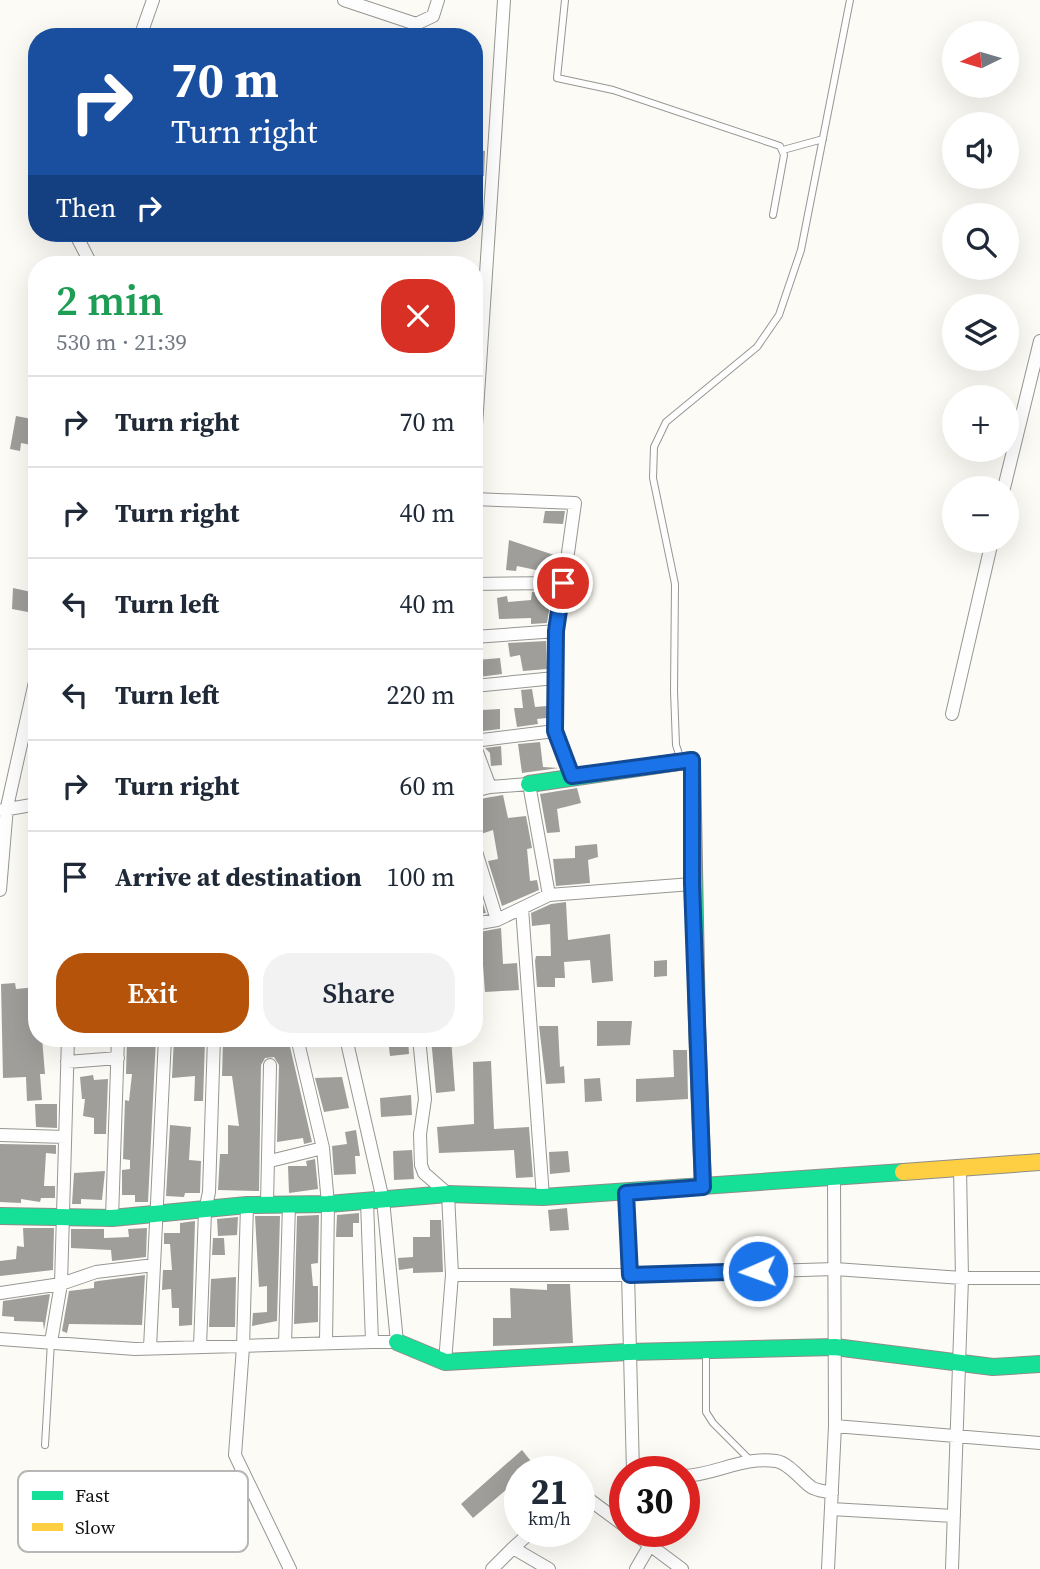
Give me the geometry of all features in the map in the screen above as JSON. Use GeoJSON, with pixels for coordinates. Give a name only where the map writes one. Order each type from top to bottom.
{"type":"FeatureCollection","features":[{"type":"Feature","properties":{"kind":"street"},"geometry":{"type":"LineString","coordinates":[[143,28],[153,0]]}},
{"type":"Feature","properties":{"kind":"street"},"geometry":{"type":"LineString","coordinates":[[344,0],[416,24],[433,16],[438,0]]}},
{"type":"Feature","properties":{"kind":"street"},"geometry":{"type":"LineString","coordinates":[[483,319],[504,0]]}},
{"type":"Feature","properties":{"kind":"street"},"geometry":{"type":"LineString","coordinates":[[1007,476],[1040,341]]}},
{"type":"Feature","properties":{"kind":"street"},"geometry":{"type":"LineString","coordinates":[[483,499],[575,503],[556,631],[555,678],[555,731],[572,776]]}},
{"type":"Feature","properties":{"kind":"street"},"geometry":{"type":"LineString","coordinates":[[953,714],[989,553]]}},
{"type":"Feature","properties":{"kind":"street"},"geometry":{"type":"LineString","coordinates":[[483,584],[563,583]]}},
{"type":"Feature","properties":{"kind":"street"},"geometry":{"type":"LineString","coordinates":[[483,636],[556,631]]}},
{"type":"Feature","properties":{"kind":"street"},"geometry":{"type":"LineString","coordinates":[[483,685],[555,678]]}},
{"type":"Feature","properties":{"kind":"street"},"geometry":{"type":"LineString","coordinates":[[0,890],[4,809],[28,710]]}},
{"type":"Feature","properties":{"kind":"street"},"geometry":{"type":"LineString","coordinates":[[483,741],[555,731]]}},
{"type":"Feature","properties":{"kind":"street"},"geometry":{"type":"LineString","coordinates":[[483,789],[692,760],[692,884],[703,1187]]}},
{"type":"Feature","properties":{"kind":"street"},"geometry":{"type":"LineString","coordinates":[[483,766],[491,787]]}},
{"type":"Feature","properties":{"kind":"street"},"geometry":{"type":"LineString","coordinates":[[529,784],[550,895]]}},
{"type":"Feature","properties":{"kind":"street"},"geometry":{"type":"LineString","coordinates":[[4,809],[28,805]]}},
{"type":"Feature","properties":{"kind":"street"},"geometry":{"type":"LineString","coordinates":[[483,874],[497,920]]}},
{"type":"Feature","properties":{"kind":"street"},"geometry":{"type":"LineString","coordinates":[[483,922],[497,920],[550,895],[692,884]]}},
{"type":"Feature","properties":{"kind":"street"},"geometry":{"type":"LineString","coordinates":[[522,908],[543,1197]]}},
{"type":"Feature","properties":{"kind":"street"},"geometry":{"type":"LineString","coordinates":[[51,1342],[61,1284],[68,1047]]}},
{"type":"Feature","properties":{"kind":"street"},"geometry":{"type":"LineString","coordinates":[[112,1219],[118,1047]]}},
{"type":"Feature","properties":{"kind":"street"},"geometry":{"type":"LineString","coordinates":[[150,1348],[166,1047]]}},
{"type":"Feature","properties":{"kind":"street"},"geometry":{"type":"LineString","coordinates":[[200,1347],[214,1047]]}},
{"type":"Feature","properties":{"kind":"street"},"geometry":{"type":"LineString","coordinates":[[299,1047],[324,1148],[328,1205],[326,1342]]}},
{"type":"Feature","properties":{"kind":"street"},"geometry":{"type":"LineString","coordinates":[[348,1047],[397,1342]]}},
{"type":"Feature","properties":{"kind":"street"},"geometry":{"type":"LineString","coordinates":[[420,1047],[425,1098],[420,1134],[421,1165],[424,1173],[448,1194],[452,1275],[445,1362]]}},
{"type":"Feature","properties":{"kind":"street"},"geometry":{"type":"LineString","coordinates":[[67,1062],[118,1058]]}},
{"type":"Feature","properties":{"kind":"street"},"geometry":{"type":"LineString","coordinates":[[267,1204],[270,1065]]}},
{"type":"Feature","properties":{"kind":"street"},"geometry":{"type":"LineString","coordinates":[[0,1135],[65,1137]]}},
{"type":"Feature","properties":{"kind":"street"},"geometry":{"type":"LineString","coordinates":[[270,1161],[324,1148]]}},
{"type":"Feature","properties":{"kind":"street"},"geometry":{"type":"LineString","coordinates":[[0,1216],[112,1219],[159,1212],[205,1211],[247,1205],[328,1205],[448,1194],[543,1197],[626,1193],[1040,1162]]}},
{"type":"Feature","properties":{"kind":"street"},"geometry":{"type":"LineString","coordinates":[[951,1569],[962,1279],[960,1168]]}},
{"type":"Feature","properties":{"kind":"street"},"geometry":{"type":"LineString","coordinates":[[828,1569],[835,1426],[834,1177]]}},
{"type":"Feature","properties":{"kind":"street"},"geometry":{"type":"LineString","coordinates":[[626,1193],[632,1456]]}},
{"type":"Feature","properties":{"kind":"street"},"geometry":{"type":"LineString","coordinates":[[372,1342],[375,1201]]}},
{"type":"Feature","properties":{"kind":"street"},"geometry":{"type":"LineString","coordinates":[[285,1345],[289,1204]]}},
{"type":"Feature","properties":{"kind":"street"},"geometry":{"type":"LineString","coordinates":[[243,1471],[235,1455],[243,1347],[247,1205]]}},
{"type":"Feature","properties":{"kind":"street"},"geometry":{"type":"LineString","coordinates":[[0,1293],[61,1284],[96,1272],[154,1265]]}},
{"type":"Feature","properties":{"kind":"street"},"geometry":{"type":"LineString","coordinates":[[452,1275],[630,1275],[835,1269],[962,1279],[1040,1278]]}},
{"type":"Feature","properties":{"kind":"street"},"geometry":{"type":"LineString","coordinates":[[0,1339],[150,1348],[397,1342],[445,1362],[628,1352],[835,1348],[993,1367],[1040,1364]]}},
{"type":"Feature","properties":{"kind":"street"},"geometry":{"type":"LineString","coordinates":[[835,1426],[957,1439],[1040,1443]]}},
{"type":"Feature","properties":{"kind":"street"},"geometry":{"type":"LineString","coordinates":[[700,1475],[735,1462],[778,1461],[812,1488],[832,1493]]}},
{"type":"Feature","properties":{"kind":"street"},"geometry":{"type":"LineString","coordinates":[[248,1482],[290,1569]]}},
{"type":"Feature","properties":{"kind":"street"},"geometry":{"type":"LineString","coordinates":[[831,1509],[954,1517]]}},
{"type":"Feature","properties":{"kind":"street"},"geometry":{"type":"LineString","coordinates":[[636,1569],[649,1547]]}},
{"type":"Feature","properties":{"kind":"street"},"geometry":{"type":"LineString","coordinates":[[653,1547],[682,1569]]}},
{"type":"Feature","properties":{"kind":"street"},"geometry":{"type":"LineString","coordinates":[[492,1569],[513,1548],[550,1569]]}},
{"type":"Feature","properties":{"kind":"lane"},"geometry":{"type":"LineString","coordinates":[[565,0],[557,78],[613,90],[780,146],[783,150]]}},
{"type":"Feature","properties":{"kind":"lane"},"geometry":{"type":"LineString","coordinates":[[682,761],[675,731],[675,584],[653,478],[654,447],[666,422],[757,347],[779,315],[801,250],[850,0]]}},
{"type":"Feature","properties":{"kind":"lane"},"geometry":{"type":"LineString","coordinates":[[416,24],[418,28]]}},
{"type":"Feature","properties":{"kind":"lane"},"geometry":{"type":"LineString","coordinates":[[783,150],[823,139]]}},
{"type":"Feature","properties":{"kind":"lane"},"geometry":{"type":"LineString","coordinates":[[773,215],[783,150]]}},
{"type":"Feature","properties":{"kind":"lane"},"geometry":{"type":"LineString","coordinates":[[45,1445],[51,1342]]}},
{"type":"Feature","properties":{"kind":"lane"},"geometry":{"type":"LineString","coordinates":[[706,1352],[706,1412],[713,1423],[751,1461]]}},
{"type":"Feature","properties":{"kind":"building"},"geometry":{"type":"Polygon","coordinates":[[[483,151],[485,151],[483,176],[483,151]]]}},
{"type":"Feature","properties":{"kind":"building"},"geometry":{"type":"Polygon","coordinates":[[[16,416],[28,418],[28,444],[21,443],[20,451],[10,449],[16,416]]]}},
{"type":"Feature","properties":{"kind":"building"},"geometry":{"type":"Polygon","coordinates":[[[545,511],[565,511],[563,524],[543,523],[545,511]]]}},
{"type":"Feature","properties":{"kind":"building"},"geometry":{"type":"Polygon","coordinates":[[[509,540],[557,556],[555,574],[517,566],[516,571],[506,570],[509,540]]]}},
{"type":"Feature","properties":{"kind":"building"},"geometry":{"type":"Polygon","coordinates":[[[13,588],[28,591],[28,612],[12,609],[13,588]]]}},
{"type":"Feature","properties":{"kind":"building"},"geometry":{"type":"Polygon","coordinates":[[[532,592],[552,593],[547,623],[531,624],[531,618],[499,619],[497,598],[507,596],[508,602],[531,600],[532,592]]]}},
{"type":"Feature","properties":{"kind":"building"},"geometry":{"type":"Polygon","coordinates":[[[546,641],[547,669],[523,671],[520,655],[510,657],[508,643],[546,641]]]}},
{"type":"Feature","properties":{"kind":"building"},"geometry":{"type":"Polygon","coordinates":[[[500,658],[502,674],[483,676],[483,659],[500,658]]]}},
{"type":"Feature","properties":{"kind":"building"},"geometry":{"type":"Polygon","coordinates":[[[532,689],[535,707],[547,706],[547,718],[537,719],[538,724],[517,727],[514,708],[523,708],[521,690],[532,689]]]}},
{"type":"Feature","properties":{"kind":"building"},"geometry":{"type":"Polygon","coordinates":[[[500,709],[500,729],[483,731],[483,710],[500,709]]]}},
{"type":"Feature","properties":{"kind":"building"},"geometry":{"type":"Polygon","coordinates":[[[540,742],[543,767],[559,768],[522,773],[518,744],[540,742]]]}},
{"type":"Feature","properties":{"kind":"building"},"geometry":{"type":"Polygon","coordinates":[[[501,746],[502,765],[491,766],[490,753],[485,748],[501,746]]]}},
{"type":"Feature","properties":{"kind":"building"},"geometry":{"type":"Polygon","coordinates":[[[577,788],[581,803],[557,809],[560,832],[547,833],[540,794],[577,788]]]}},
{"type":"Feature","properties":{"kind":"building"},"geometry":{"type":"Polygon","coordinates":[[[503,795],[508,818],[526,816],[532,848],[527,849],[530,881],[537,880],[539,890],[502,906],[488,861],[498,859],[493,830],[483,833],[483,798],[503,795]]]}},
{"type":"Feature","properties":{"kind":"building"},"geometry":{"type":"Polygon","coordinates":[[[597,844],[598,857],[588,860],[590,883],[556,886],[553,859],[575,858],[575,846],[597,844]]]}},
{"type":"Feature","properties":{"kind":"building"},"geometry":{"type":"Polygon","coordinates":[[[566,902],[568,940],[610,934],[613,981],[592,983],[590,960],[564,962],[565,978],[555,978],[555,987],[537,987],[536,956],[551,956],[550,924],[532,926],[531,913],[551,904],[566,902]]]}},
{"type":"Feature","properties":{"kind":"building"},"geometry":{"type":"Polygon","coordinates":[[[501,928],[503,964],[517,963],[519,990],[485,992],[483,931],[501,928]]]}},
{"type":"Feature","properties":{"kind":"building"},"geometry":{"type":"Polygon","coordinates":[[[667,960],[667,976],[654,977],[654,961],[667,960]]]}},
{"type":"Feature","properties":{"kind":"building"},"geometry":{"type":"Polygon","coordinates":[[[15,983],[16,989],[28,988],[28,1047],[43,1047],[45,1074],[40,1074],[42,1100],[27,1101],[26,1077],[3,1078],[1,984],[15,983]]]}},
{"type":"Feature","properties":{"kind":"building"},"geometry":{"type":"Polygon","coordinates":[[[597,1021],[632,1021],[630,1045],[597,1046],[597,1021]]]}},
{"type":"Feature","properties":{"kind":"building"},"geometry":{"type":"Polygon","coordinates":[[[539,1026],[558,1026],[560,1067],[564,1066],[565,1083],[546,1084],[539,1026]]]}},
{"type":"Feature","properties":{"kind":"building"},"geometry":{"type":"Polygon","coordinates":[[[127,1047],[156,1047],[148,1202],[135,1202],[135,1195],[122,1195],[122,1170],[130,1169],[130,1160],[123,1159],[125,1100],[129,1101],[132,1074],[126,1074],[127,1047]]]}},
{"type":"Feature","properties":{"kind":"building"},"geometry":{"type":"Polygon","coordinates":[[[174,1047],[205,1047],[203,1101],[194,1101],[195,1076],[172,1078],[174,1047]]]}},
{"type":"Feature","properties":{"kind":"building"},"geometry":{"type":"Polygon","coordinates":[[[223,1047],[290,1047],[312,1142],[304,1144],[303,1138],[277,1142],[279,1065],[274,1057],[265,1058],[261,1065],[259,1191],[218,1190],[220,1154],[228,1154],[228,1125],[239,1126],[232,1076],[222,1076],[223,1047]]]}},
{"type":"Feature","properties":{"kind":"building"},"geometry":{"type":"Polygon","coordinates":[[[389,1047],[409,1047],[409,1054],[390,1056],[389,1047]]]}},
{"type":"Feature","properties":{"kind":"building"},"geometry":{"type":"Polygon","coordinates":[[[432,1047],[452,1047],[455,1091],[436,1093],[432,1047]]]}},
{"type":"Feature","properties":{"kind":"building"},"geometry":{"type":"Polygon","coordinates":[[[673,1050],[687,1050],[688,1099],[636,1102],[636,1079],[674,1077],[673,1050]]]}},
{"type":"Feature","properties":{"kind":"building"},"geometry":{"type":"Polygon","coordinates":[[[491,1061],[494,1129],[529,1127],[533,1177],[516,1178],[514,1150],[439,1153],[437,1127],[474,1124],[473,1062],[491,1061]]]}},
{"type":"Feature","properties":{"kind":"building"},"geometry":{"type":"Polygon","coordinates":[[[93,1075],[94,1080],[108,1079],[106,1134],[94,1134],[94,1118],[83,1116],[85,1099],[82,1099],[80,1077],[93,1075]]]}},
{"type":"Feature","properties":{"kind":"building"},"geometry":{"type":"Polygon","coordinates":[[[342,1077],[349,1108],[324,1112],[315,1078],[342,1077]]]}},
{"type":"Feature","properties":{"kind":"building"},"geometry":{"type":"Polygon","coordinates":[[[600,1078],[602,1101],[585,1102],[584,1079],[600,1078]]]}},
{"type":"Feature","properties":{"kind":"building"},"geometry":{"type":"Polygon","coordinates":[[[411,1095],[412,1115],[381,1117],[380,1098],[411,1095]]]}},
{"type":"Feature","properties":{"kind":"building"},"geometry":{"type":"Polygon","coordinates":[[[35,1104],[57,1104],[57,1128],[36,1127],[35,1104]]]}},
{"type":"Feature","properties":{"kind":"building"},"geometry":{"type":"Polygon","coordinates":[[[170,1125],[191,1127],[189,1160],[201,1161],[200,1193],[185,1193],[184,1197],[166,1196],[170,1125]]]}},
{"type":"Feature","properties":{"kind":"building"},"geometry":{"type":"Polygon","coordinates":[[[356,1130],[360,1156],[355,1156],[356,1174],[334,1175],[332,1146],[347,1144],[345,1132],[356,1130]]]}},
{"type":"Feature","properties":{"kind":"building"},"geometry":{"type":"Polygon","coordinates":[[[0,1144],[56,1145],[56,1154],[46,1153],[44,1186],[55,1186],[55,1198],[41,1198],[40,1202],[21,1199],[21,1203],[0,1202],[0,1144]]]}},
{"type":"Feature","properties":{"kind":"building"},"geometry":{"type":"Polygon","coordinates":[[[412,1150],[414,1179],[394,1180],[393,1151],[412,1150]]]}},
{"type":"Feature","properties":{"kind":"building"},"geometry":{"type":"Polygon","coordinates":[[[568,1151],[570,1172],[550,1174],[549,1152],[568,1151]]]}},
{"type":"Feature","properties":{"kind":"building"},"geometry":{"type":"Polygon","coordinates":[[[315,1159],[318,1189],[289,1193],[288,1166],[307,1166],[306,1161],[315,1159]]]}},
{"type":"Feature","properties":{"kind":"building"},"geometry":{"type":"Polygon","coordinates":[[[105,1171],[102,1200],[81,1199],[81,1204],[72,1204],[74,1173],[105,1171]]]}},
{"type":"Feature","properties":{"kind":"building"},"geometry":{"type":"Polygon","coordinates":[[[567,1208],[569,1230],[550,1231],[548,1210],[567,1208]]]}},
{"type":"Feature","properties":{"kind":"building"},"geometry":{"type":"Polygon","coordinates":[[[359,1213],[359,1223],[353,1223],[353,1237],[336,1237],[337,1215],[359,1213]]]}},
{"type":"Feature","properties":{"kind":"building"},"geometry":{"type":"Polygon","coordinates":[[[319,1215],[318,1263],[311,1264],[313,1286],[318,1286],[318,1322],[294,1324],[297,1216],[319,1215]]]}},
{"type":"Feature","properties":{"kind":"building"},"geometry":{"type":"Polygon","coordinates":[[[255,1216],[280,1216],[277,1321],[252,1326],[253,1313],[267,1312],[267,1286],[259,1287],[255,1216]]]}},
{"type":"Feature","properties":{"kind":"building"},"geometry":{"type":"Polygon","coordinates":[[[238,1217],[237,1235],[218,1236],[217,1219],[238,1217]]]}},
{"type":"Feature","properties":{"kind":"building"},"geometry":{"type":"Polygon","coordinates":[[[430,1220],[441,1220],[443,1272],[413,1273],[413,1268],[399,1270],[398,1258],[413,1257],[413,1237],[430,1237],[430,1220]]]}},
{"type":"Feature","properties":{"kind":"building"},"geometry":{"type":"Polygon","coordinates":[[[195,1221],[192,1325],[179,1326],[179,1308],[172,1308],[171,1289],[162,1290],[163,1270],[172,1270],[170,1244],[164,1244],[164,1233],[180,1233],[180,1223],[195,1221]]]}},
{"type":"Feature","properties":{"kind":"building"},"geometry":{"type":"Polygon","coordinates":[[[23,1228],[54,1228],[53,1270],[0,1276],[0,1261],[16,1259],[17,1246],[24,1247],[23,1228]]]}},
{"type":"Feature","properties":{"kind":"building"},"geometry":{"type":"Polygon","coordinates":[[[147,1228],[146,1257],[112,1261],[111,1250],[71,1248],[71,1229],[104,1229],[104,1238],[129,1237],[128,1229],[147,1228]]]}},
{"type":"Feature","properties":{"kind":"building"},"geometry":{"type":"Polygon","coordinates":[[[213,1238],[224,1238],[225,1255],[212,1255],[213,1238]]]}},
{"type":"Feature","properties":{"kind":"building"},"geometry":{"type":"Polygon","coordinates":[[[145,1275],[142,1325],[69,1324],[67,1333],[62,1331],[69,1291],[94,1288],[94,1282],[98,1281],[145,1275]]]}},
{"type":"Feature","properties":{"kind":"building"},"geometry":{"type":"Polygon","coordinates":[[[236,1277],[235,1327],[209,1327],[211,1279],[236,1277]]]}},
{"type":"Feature","properties":{"kind":"building"},"geometry":{"type":"Polygon","coordinates":[[[547,1284],[570,1284],[573,1343],[493,1346],[493,1318],[511,1318],[510,1288],[547,1290],[547,1284]]]}},
{"type":"Feature","properties":{"kind":"building"},"geometry":{"type":"Polygon","coordinates":[[[50,1294],[44,1330],[43,1322],[14,1321],[14,1317],[2,1316],[3,1301],[50,1294]]]}},
{"type":"Feature","properties":{"kind":"building"},"geometry":{"type":"Polygon","coordinates":[[[522,1450],[527,1456],[515,1456],[522,1450]]]}},
{"type":"Feature","properties":{"kind":"building"},"geometry":{"type":"Polygon","coordinates":[[[504,1466],[504,1492],[473,1518],[461,1504],[504,1466]]]}},
{"type":"Feature","properties":{"kind":"traffic: fast"},"geometry":{"type":"LineString","coordinates":[[529,784],[692,760],[697,1027]]}},
{"type":"Feature","properties":{"kind":"traffic: fast"},"geometry":{"type":"LineString","coordinates":[[0,1216],[112,1218],[247,1205],[328,1204],[448,1194],[543,1197],[903,1172]]}},
{"type":"Feature","properties":{"kind":"traffic: fast"},"geometry":{"type":"LineString","coordinates":[[397,1342],[445,1362],[628,1352],[835,1347],[993,1367],[1040,1364]]}},
{"type":"Feature","properties":{"kind":"traffic: slow"},"geometry":{"type":"LineString","coordinates":[[697,1027],[703,1187]]}},
{"type":"Feature","properties":{"kind":"traffic: slow"},"geometry":{"type":"LineString","coordinates":[[903,1172],[1040,1162]]}},
{"type":"Feature","properties":{"kind":"route"},"geometry":{"type":"LineString","coordinates":[[563,583],[556,631],[555,731],[572,776],[692,760],[692,884],[703,1187],[626,1193],[630,1275],[758,1271]]}}]}
